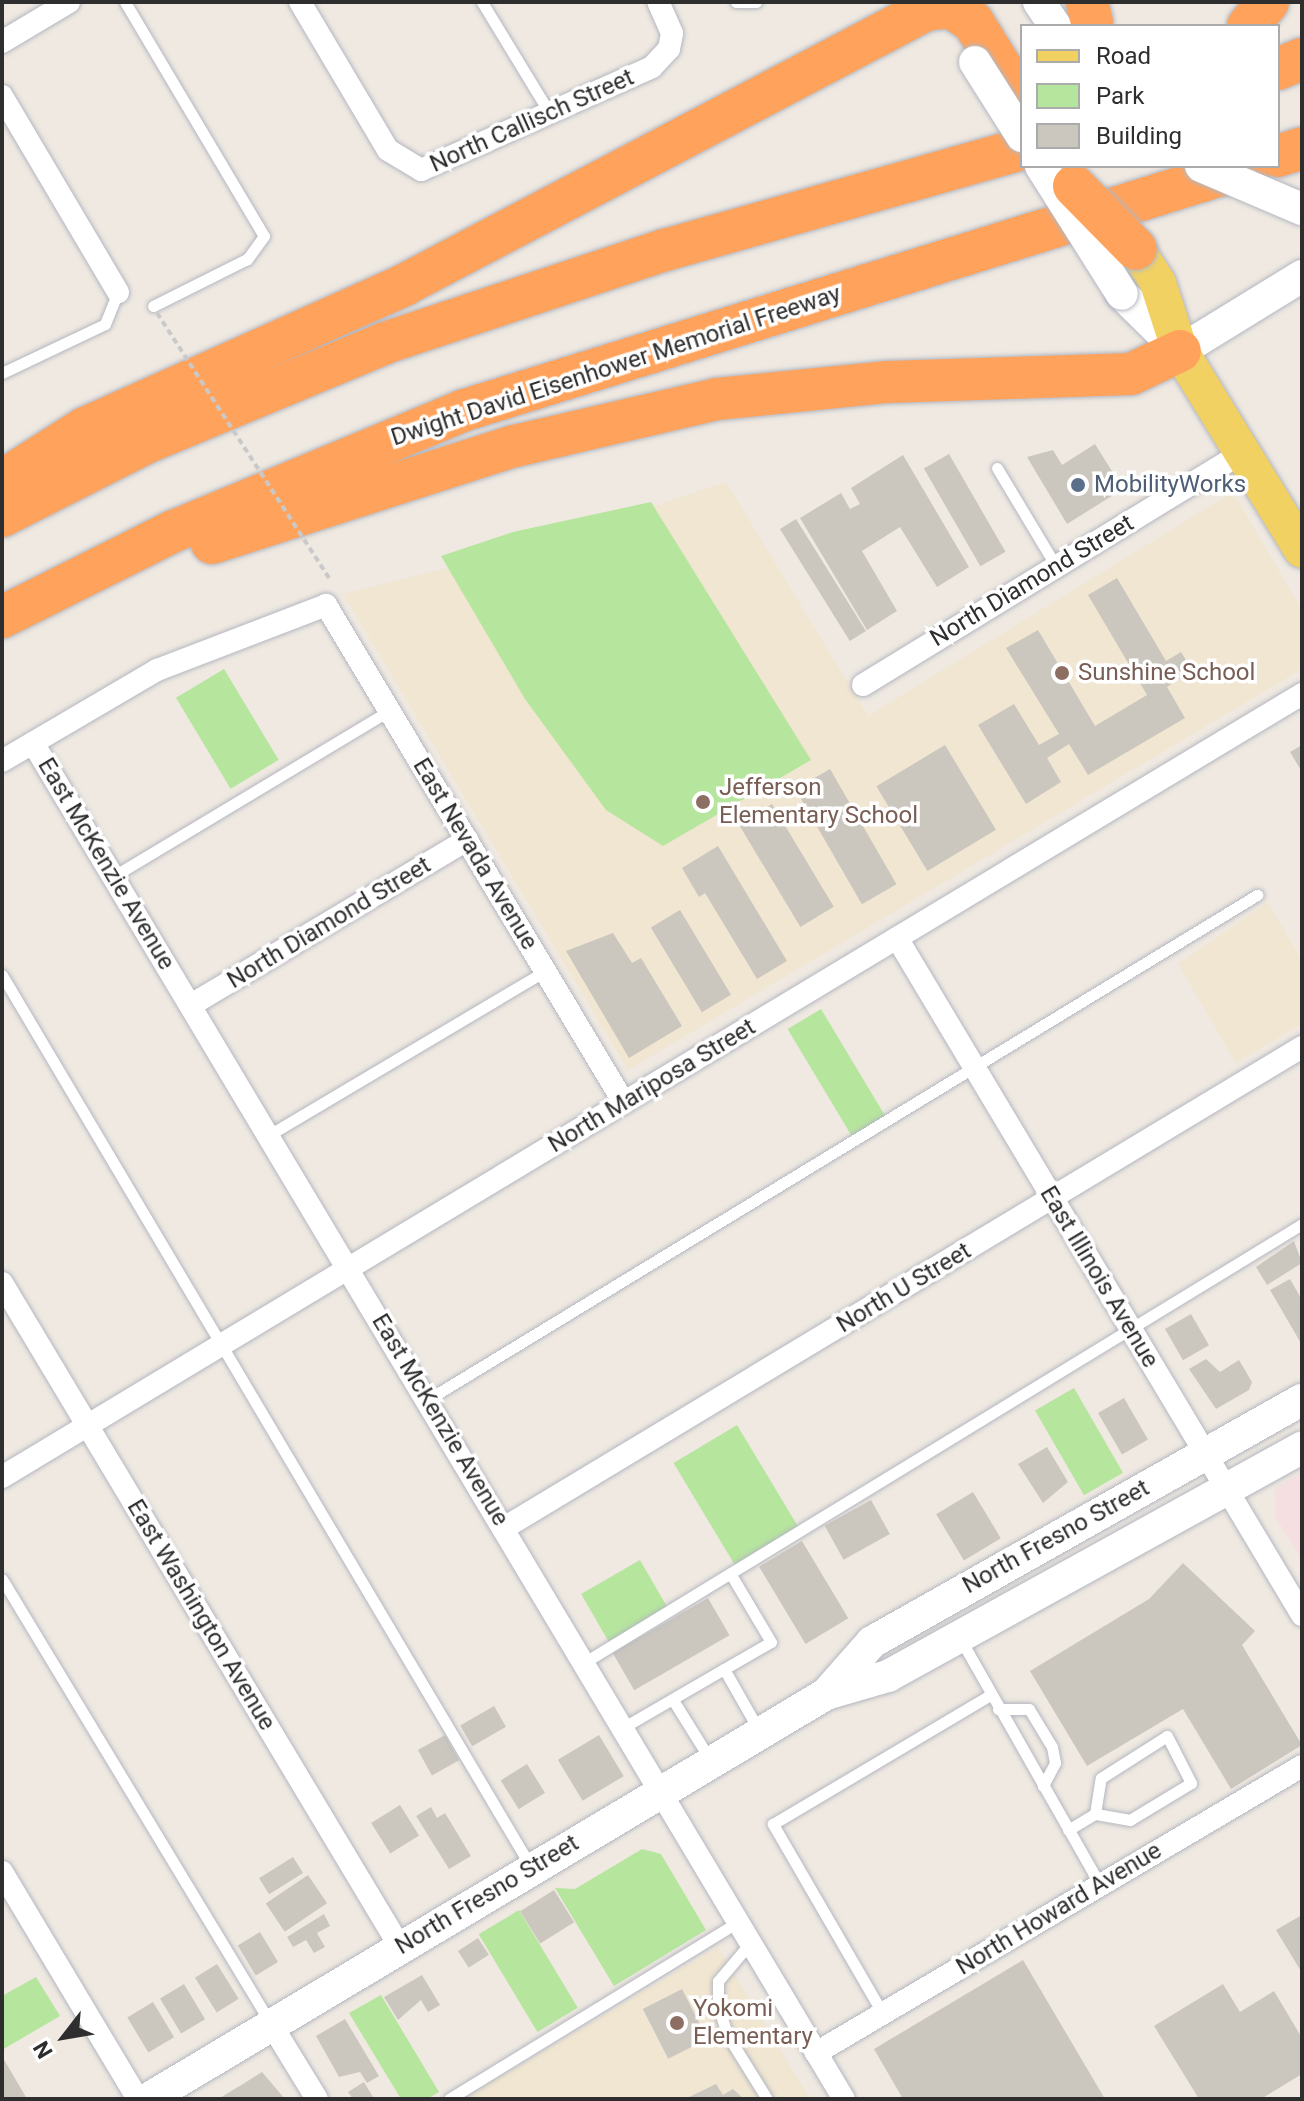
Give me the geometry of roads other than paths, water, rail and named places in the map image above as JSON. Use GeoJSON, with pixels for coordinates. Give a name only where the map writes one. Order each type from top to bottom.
{"type":"FeatureCollection","features":[{"type":"Feature","properties":{"kind":"highway"},"geometry":{"type":"LineString","coordinates":[[1250,24],[1268,2]]}},
{"type":"Feature","properties":{"kind":"highway"},"geometry":{"type":"LineString","coordinates":[[2,481],[85,428],[404,285],[817,62],[940,4],[967,16],[1000,58],[1020,97]]}},
{"type":"Feature","properties":{"kind":"highway"},"geometry":{"type":"LineString","coordinates":[[1280,68],[1302,59]]}},
{"type":"Feature","properties":{"kind":"highway"},"geometry":{"type":"LineString","coordinates":[[2,516],[150,441],[343,360],[665,250],[1020,119]]}},
{"type":"Feature","properties":{"kind":"highway"},"geometry":{"type":"LineString","coordinates":[[1280,157],[1302,148]]}},
{"type":"Feature","properties":{"kind":"highway"},"geometry":{"type":"LineString","coordinates":[[665,250],[1020,150]]}},
{"type":"Feature","properties":{"kind":"highway"},"geometry":{"type":"LineString","coordinates":[[1064,168],[1136,249]]}},
{"type":"Feature","properties":{"kind":"highway","name":"Dwight David Eisenhower Memorial Freeway"},"geometry":{"type":"LineString","coordinates":[[2,617],[174,531],[462,411],[1244,168]]}},
{"type":"Feature","properties":{"kind":"highway"},"geometry":{"type":"LineString","coordinates":[[2,634],[257,526],[613,420],[788,389],[1131,374],[1180,351]]}},
{"type":"Feature","properties":{"kind":"main road"},"geometry":{"type":"LineString","coordinates":[[983,2],[1020,129]]}},
{"type":"Feature","properties":{"kind":"main road"},"geometry":{"type":"LineString","coordinates":[[1039,2],[1083,14]]}},
{"type":"Feature","properties":{"kind":"main road"},"geometry":{"type":"LineString","coordinates":[[1280,159],[1302,167]]}},
{"type":"Feature","properties":{"kind":"main road"},"geometry":{"type":"LineString","coordinates":[[1042,168],[1122,294],[1180,351]]}},
{"type":"Feature","properties":{"kind":"main road"},"geometry":{"type":"LineString","coordinates":[[1085,168],[1158,283],[1180,351],[1302,550]]}},
{"type":"Feature","properties":{"kind":"main road"},"geometry":{"type":"LineString","coordinates":[[1206,168],[1302,209]]}},
{"type":"Feature","properties":{"kind":"main road"},"geometry":{"type":"LineString","coordinates":[[1180,351],[1302,276]]}},
{"type":"Feature","properties":{"kind":"main road","name":"North Fresno Street"},"geometry":{"type":"LineString","coordinates":[[826,1694],[872,1642],[1302,1400]]}},
{"type":"Feature","properties":{"kind":"main road","name":"North Fresno Street"},"geometry":{"type":"LineString","coordinates":[[148,2099],[531,1867],[826,1694],[888,1676],[1302,1447]]}},
{"type":"Feature","properties":{"kind":"street"},"geometry":{"type":"LineString","coordinates":[[2,42],[69,2]]}},
{"type":"Feature","properties":{"kind":"street","name":"North Callisch Street"},"geometry":{"type":"LineString","coordinates":[[300,2],[388,150],[411,169],[434,169],[652,67],[669,49],[672,33],[658,2]]}},
{"type":"Feature","properties":{"kind":"street"},"geometry":{"type":"LineString","coordinates":[[2,96],[118,292]]}},
{"type":"Feature","properties":{"kind":"street","name":"North Diamond Street"},"geometry":{"type":"LineString","coordinates":[[863,685],[1242,453]]}},
{"type":"Feature","properties":{"kind":"street","name":"East Nevada Avenue"},"geometry":{"type":"LineString","coordinates":[[33,743],[157,670],[326,605],[624,1103]]}},
{"type":"Feature","properties":{"kind":"street","name":"North Mariposa Street"},"geometry":{"type":"LineString","coordinates":[[2,1477],[1302,694]]}},
{"type":"Feature","properties":{"kind":"street"},"geometry":{"type":"LineString","coordinates":[[2,761],[33,743]]}},
{"type":"Feature","properties":{"kind":"street","name":"East McKenzie Avenue"},"geometry":{"type":"LineString","coordinates":[[33,743],[663,1791],[844,2099]]}},
{"type":"Feature","properties":{"kind":"street","name":"North Diamond Street"},"geometry":{"type":"LineString","coordinates":[[191,1005],[467,840]]}},
{"type":"Feature","properties":{"kind":"street","name":"East Illinois Avenue"},"geometry":{"type":"LineString","coordinates":[[897,938],[1302,1615]]}},
{"type":"Feature","properties":{"kind":"street","name":"North U Street"},"geometry":{"type":"LineString","coordinates":[[504,1528],[1302,1047]]}},
{"type":"Feature","properties":{"kind":"street","name":"East Washington Avenue"},"geometry":{"type":"LineString","coordinates":[[2,1283],[400,1947]]}},
{"type":"Feature","properties":{"kind":"street","name":"North Howard Avenue"},"geometry":{"type":"LineString","coordinates":[[816,2053],[1302,1766]]}},
{"type":"Feature","properties":{"kind":"street"},"geometry":{"type":"LineString","coordinates":[[2,1872],[138,2099]]}},
{"type":"Feature","properties":{"kind":"street"},"geometry":{"type":"LineString","coordinates":[[271,2024],[317,2099]]}},
{"type":"Feature","properties":{"kind":"lane"},"geometry":{"type":"LineString","coordinates":[[125,2],[264,236],[247,259],[155,310]]}},
{"type":"Feature","properties":{"kind":"lane"},"geometry":{"type":"LineString","coordinates":[[482,2],[550,115]]}},
{"type":"Feature","properties":{"kind":"lane"},"geometry":{"type":"LineString","coordinates":[[736,2],[756,2]]}},
{"type":"Feature","properties":{"kind":"lane"},"geometry":{"type":"LineString","coordinates":[[2,373],[105,324],[118,292]]}},
{"type":"Feature","properties":{"kind":"lane"},"geometry":{"type":"LineString","coordinates":[[997,468],[1056,566]]}},
{"type":"Feature","properties":{"kind":"lane"},"geometry":{"type":"LineString","coordinates":[[114,876],[389,711]]}},
{"type":"Feature","properties":{"kind":"lane"},"geometry":{"type":"LineString","coordinates":[[427,1400],[1257,895]]}},
{"type":"Feature","properties":{"kind":"lane"},"geometry":{"type":"LineString","coordinates":[[269,1135],[545,971]]}},
{"type":"Feature","properties":{"kind":"lane"},"geometry":{"type":"LineString","coordinates":[[2,975],[531,1867]]}},
{"type":"Feature","properties":{"kind":"lane"},"geometry":{"type":"LineString","coordinates":[[585,1662],[1302,1224]]}},
{"type":"Feature","properties":{"kind":"lane"},"geometry":{"type":"LineString","coordinates":[[624,1727],[771,1642],[730,1573]]}},
{"type":"Feature","properties":{"kind":"lane"},"geometry":{"type":"LineString","coordinates":[[2,1579],[271,2024]]}},
{"type":"Feature","properties":{"kind":"lane"},"geometry":{"type":"LineString","coordinates":[[959,1636],[1100,1885]]}},
{"type":"Feature","properties":{"kind":"lane"},"geometry":{"type":"LineString","coordinates":[[724,1669],[761,1733]]}},
{"type":"Feature","properties":{"kind":"lane"},"geometry":{"type":"LineString","coordinates":[[883,2014],[773,1824],[990,1695]]}},
{"type":"Feature","properties":{"kind":"lane"},"geometry":{"type":"LineString","coordinates":[[673,1700],[712,1762]]}},
{"type":"Feature","properties":{"kind":"lane"},"geometry":{"type":"LineString","coordinates":[[998,1709],[1029,1709],[1052,1747],[1055,1763],[1043,1786]]}},
{"type":"Feature","properties":{"kind":"lane"},"geometry":{"type":"LineString","coordinates":[[1068,1830],[1095,1814],[1130,1820],[1191,1783],[1167,1736],[1101,1778],[1095,1814]]}},
{"type":"Feature","properties":{"kind":"lane"},"geometry":{"type":"LineString","coordinates":[[449,2099],[739,1921]]}},
{"type":"Feature","properties":{"kind":"lane"},"geometry":{"type":"LineString","coordinates":[[751,1942],[718,1981],[718,2006],[728,2036],[767,2099]]}},
{"type":"Feature","properties":{"kind":"place","name":"MobilityWorks"},"geometry":{"type":"Point","coordinates":[1078,485]}},
{"type":"Feature","properties":{"kind":"place","name":"Sunshine School"},"geometry":{"type":"Point","coordinates":[1062,673]}},
{"type":"Feature","properties":{"kind":"place","name":"Jefferson Elementary School"},"geometry":{"type":"Point","coordinates":[703,802]}},
{"type":"Feature","properties":{"kind":"place","name":"Yokomi Elementary"},"geometry":{"type":"Point","coordinates":[677,2023]}}]}
